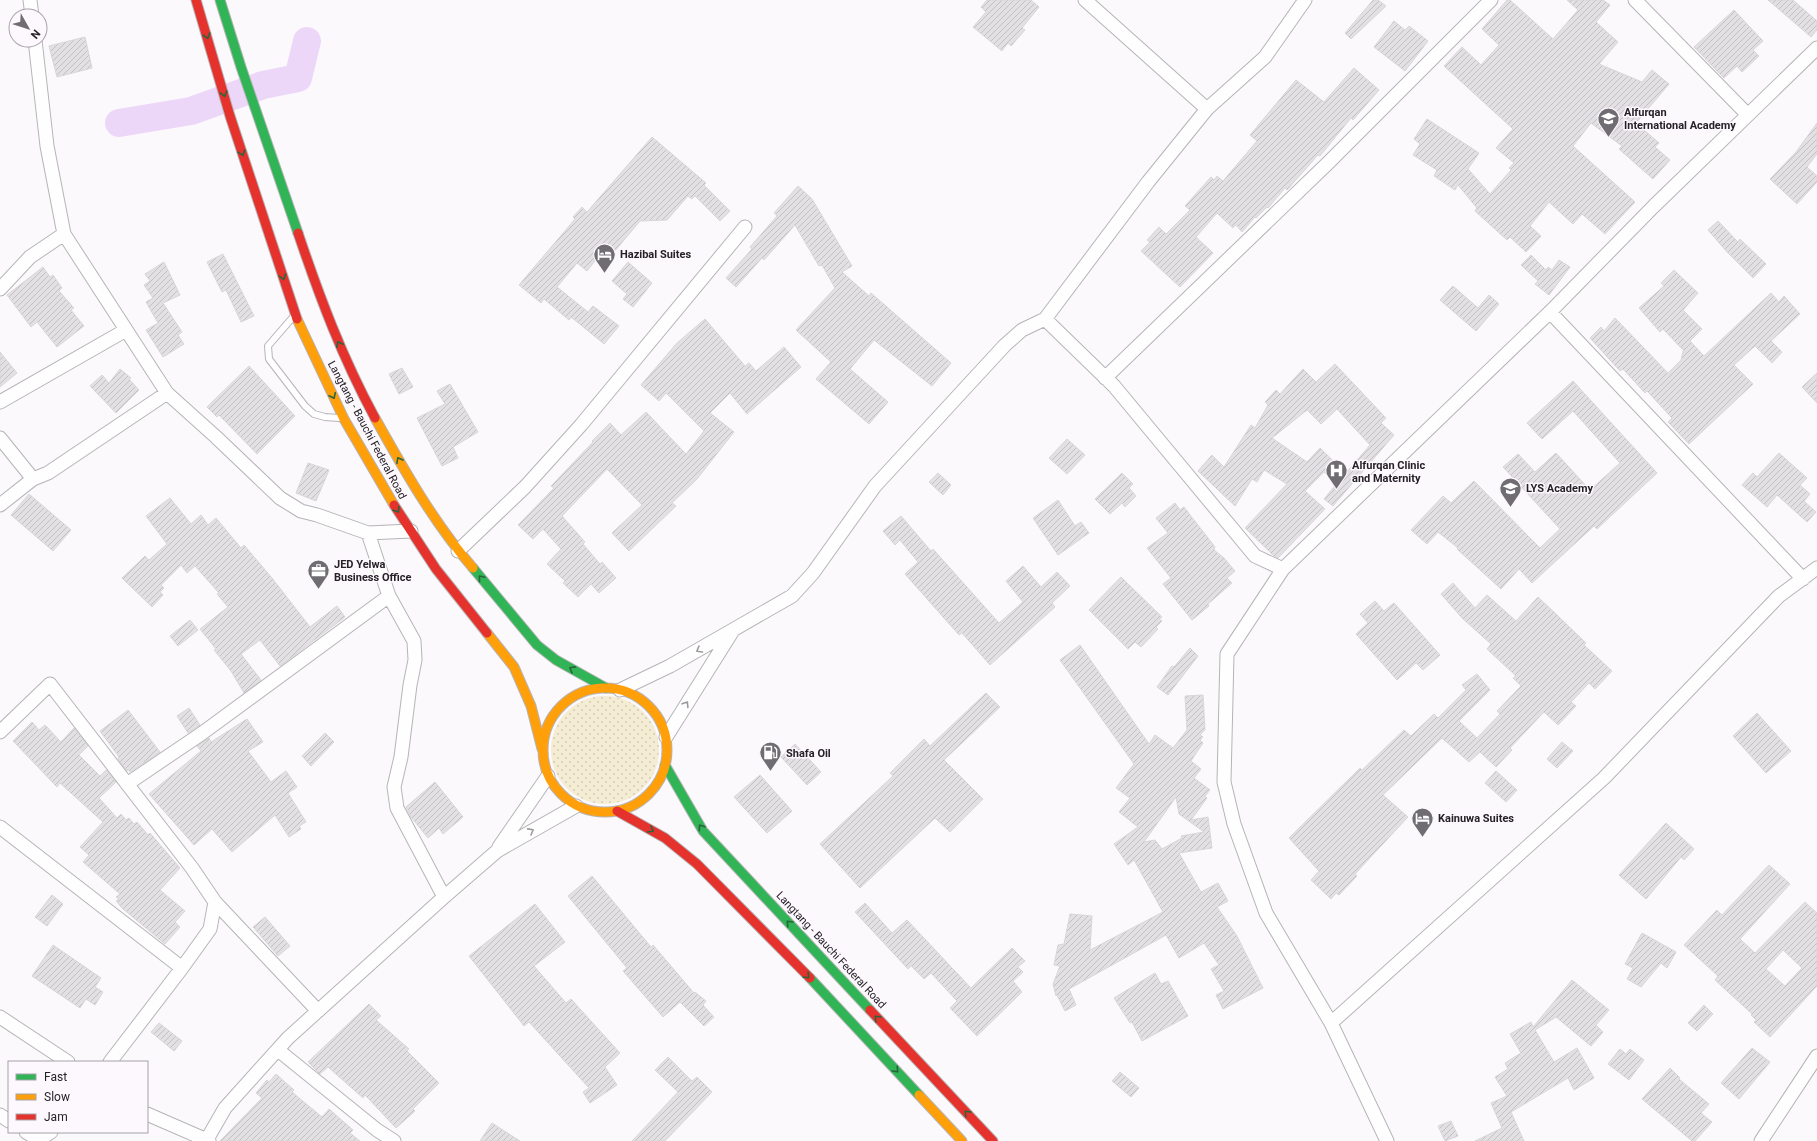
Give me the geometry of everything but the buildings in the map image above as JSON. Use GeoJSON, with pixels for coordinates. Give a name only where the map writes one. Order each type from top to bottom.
{"type":"FeatureCollection","features":[{"type":"Feature","properties":{"kind":"main road","name":"Langtang - Bauchi Federal Road"},"geometry":{"type":"LineString","coordinates":[[196,0],[230,116],[296,314],[311,351],[344,418],[383,489],[436,569],[514,667],[531,706],[542,749]]}},
{"type":"Feature","properties":{"kind":"main road","name":"Langtang - Bauchi Federal Road"},"geometry":{"type":"LineString","coordinates":[[220,0],[241,67],[322,304],[336,339],[369,406],[407,474],[458,552],[537,645],[556,660],[606,688]]}},
{"type":"Feature","properties":{"kind":"main road"},"geometry":{"type":"LineString","coordinates":[[606,688],[633,694],[645,702],[654,712],[661,724],[666,737],[667,751],[665,765],[660,778],[652,790],[642,799],[630,807],[617,811],[590,811],[576,806],[555,788],[548,776],[542,749],[544,735],[549,722],[557,710],[567,701],[579,694],[592,689],[606,688]]}},
{"type":"Feature","properties":{"kind":"main road","name":"Langtang - Bauchi Federal Road"},"geometry":{"type":"LineString","coordinates":[[665,765],[703,831],[994,1141]]}},
{"type":"Feature","properties":{"kind":"main road"},"geometry":{"type":"LineString","coordinates":[[617,811],[665,838],[697,864],[824,993],[962,1141]]}},
{"type":"Feature","properties":{"kind":"street"},"geometry":{"type":"LineString","coordinates":[[1085,0],[1207,109]]}},
{"type":"Feature","properties":{"kind":"street"},"geometry":{"type":"LineString","coordinates":[[620,690],[670,666],[792,596],[813,573],[875,486],[1005,345],[1022,330],[1045,320],[1148,182],[1207,109],[1265,57],[1305,0]]}},
{"type":"Feature","properties":{"kind":"street"},"geometry":{"type":"LineString","coordinates":[[1105,378],[1329,162],[1492,0]]}},
{"type":"Feature","properties":{"kind":"street"},"geometry":{"type":"LineString","coordinates":[[1636,0],[1747,114]]}},
{"type":"Feature","properties":{"kind":"street"},"geometry":{"type":"LineString","coordinates":[[36,48],[47,146],[64,234],[167,393],[280,498],[301,511],[368,533],[410,531]]}},
{"type":"Feature","properties":{"kind":"street"},"geometry":{"type":"LineString","coordinates":[[1387,1141],[1331,1023],[1266,913],[1234,824],[1224,782],[1227,654],[1283,569],[1550,312],[1747,114],[1766,99],[1817,48]]}},
{"type":"Feature","properties":{"kind":"street"},"geometry":{"type":"LineString","coordinates":[[458,552],[525,487],[581,425],[744,227]]}},
{"type":"Feature","properties":{"kind":"street"},"geometry":{"type":"LineString","coordinates":[[0,289],[30,257],[64,234]]}},
{"type":"Feature","properties":{"kind":"street"},"geometry":{"type":"LineString","coordinates":[[1550,312],[1803,579]]}},
{"type":"Feature","properties":{"kind":"street"},"geometry":{"type":"LineString","coordinates":[[1045,320],[1105,378],[1255,556],[1283,569]]}},
{"type":"Feature","properties":{"kind":"street"},"geometry":{"type":"LineString","coordinates":[[0,402],[126,330]]}},
{"type":"Feature","properties":{"kind":"street"},"geometry":{"type":"LineString","coordinates":[[0,505],[33,479],[48,473],[167,393]]}},
{"type":"Feature","properties":{"kind":"street"},"geometry":{"type":"LineString","coordinates":[[0,438],[33,479]]}},
{"type":"Feature","properties":{"kind":"street"},"geometry":{"type":"LineString","coordinates":[[368,533],[389,596],[414,641],[415,660],[410,686],[401,758],[394,787],[397,808],[444,897]]}},
{"type":"Feature","properties":{"kind":"street"},"geometry":{"type":"LineString","coordinates":[[1331,1023],[1604,778],[1779,596],[1817,568]]}},
{"type":"Feature","properties":{"kind":"street"},"geometry":{"type":"LineString","coordinates":[[127,784],[201,734],[389,596]]}},
{"type":"Feature","properties":{"kind":"street"},"geometry":{"type":"LineString","coordinates":[[666,737],[733,630]]}},
{"type":"Feature","properties":{"kind":"street"},"geometry":{"type":"LineString","coordinates":[[0,732],[50,684],[215,902],[318,1011]]}},
{"type":"Feature","properties":{"kind":"street"},"geometry":{"type":"LineString","coordinates":[[497,850],[548,776]]}},
{"type":"Feature","properties":{"kind":"street"},"geometry":{"type":"LineString","coordinates":[[148,1114],[207,1141],[225,1108],[288,1038],[497,850],[576,806]]}},
{"type":"Feature","properties":{"kind":"street"},"geometry":{"type":"LineString","coordinates":[[0,827],[182,968]]}},
{"type":"Feature","properties":{"kind":"street"},"geometry":{"type":"LineString","coordinates":[[111,1061],[210,929],[215,902]]}},
{"type":"Feature","properties":{"kind":"street"},"geometry":{"type":"LineString","coordinates":[[0,1017],[66,1061]]}},
{"type":"Feature","properties":{"kind":"street"},"geometry":{"type":"LineString","coordinates":[[278,1050],[377,1130],[394,1141]]}},
{"type":"Feature","properties":{"kind":"street"},"geometry":{"type":"LineString","coordinates":[[1761,1141],[1817,1056]]}},
{"type":"Feature","properties":{"kind":"street"},"geometry":{"type":"LineString","coordinates":[[28,1133],[38,1140],[49,1133]]}},
{"type":"Feature","properties":{"kind":"lane"},"geometry":{"type":"LineString","coordinates":[[296,314],[268,346],[269,359],[304,406],[314,414],[325,417],[344,418]]}},
{"type":"Feature","properties":{"kind":"shaded area"},"geometry":{"type":"Polygon","coordinates":[[[605,696],[626,700],[643,712],[655,729],[659,750],[655,771],[643,788],[626,800],[605,804],[584,800],[567,788],[555,771],[551,750],[555,729],[567,712],[584,700],[605,696]]]}},
{"type":"Feature","properties":{"kind":"waterway"},"geometry":{"type":"LineString","coordinates":[[119,123],[191,111],[263,85],[298,78],[307,41]]}},
{"type":"Feature","properties":{"kind":"traffic: fast"},"geometry":{"type":"LineString","coordinates":[[220,0],[241,67],[298,233]]}},
{"type":"Feature","properties":{"kind":"traffic: fast"},"geometry":{"type":"LineString","coordinates":[[473,568],[537,645],[556,660],[606,688]]}},
{"type":"Feature","properties":{"kind":"traffic: fast"},"geometry":{"type":"LineString","coordinates":[[665,765],[703,831],[870,1010]]}},
{"type":"Feature","properties":{"kind":"traffic: fast"},"geometry":{"type":"LineString","coordinates":[[810,978],[919,1095]]}},
{"type":"Feature","properties":{"kind":"traffic: slow"},"geometry":{"type":"LineString","coordinates":[[297,319],[344,419],[394,505]]}},
{"type":"Feature","properties":{"kind":"traffic: slow"},"geometry":{"type":"LineString","coordinates":[[375,418],[408,476],[432,514],[473,568]]}},
{"type":"Feature","properties":{"kind":"traffic: slow"},"geometry":{"type":"LineString","coordinates":[[487,633],[514,667],[531,706],[542,749]]}},
{"type":"Feature","properties":{"kind":"traffic: slow"},"geometry":{"type":"LineString","coordinates":[[605,688],[617,689],[629,693],[639,698],[649,706],[657,716],[662,726],[666,738],[667,750],[666,762],[662,774],[657,784],[649,794],[639,802],[629,807],[617,811],[605,812],[593,811],[581,807],[571,802],[561,794],[553,784],[548,774],[544,762],[543,750],[544,738],[548,726],[553,716],[561,706],[571,698],[581,693],[593,689],[605,688]]}},
{"type":"Feature","properties":{"kind":"traffic: slow"},"geometry":{"type":"LineString","coordinates":[[919,1095],[962,1141]]}},
{"type":"Feature","properties":{"kind":"traffic: jam"},"geometry":{"type":"LineString","coordinates":[[196,0],[230,116],[297,319]]}},
{"type":"Feature","properties":{"kind":"traffic: jam"},"geometry":{"type":"LineString","coordinates":[[298,233],[332,327],[375,418]]}},
{"type":"Feature","properties":{"kind":"traffic: jam"},"geometry":{"type":"LineString","coordinates":[[394,505],[436,569],[487,633]]}},
{"type":"Feature","properties":{"kind":"traffic: jam"},"geometry":{"type":"LineString","coordinates":[[617,811],[665,838],[697,864],[810,978]]}},
{"type":"Feature","properties":{"kind":"traffic: jam"},"geometry":{"type":"LineString","coordinates":[[870,1010],[993,1141]]}},
{"type":"Feature","properties":{"kind":"place","name":"Alfurqan International Academy"},"geometry":{"type":"Point","coordinates":[1609,138]}},
{"type":"Feature","properties":{"kind":"place","name":"Hazibal Suites"},"geometry":{"type":"Point","coordinates":[605,274]}},
{"type":"Feature","properties":{"kind":"place","name":"Alfurqan Clinic and Maternity"},"geometry":{"type":"Point","coordinates":[1336,490]}},
{"type":"Feature","properties":{"kind":"place","name":"LYS Academy"},"geometry":{"type":"Point","coordinates":[1511,508]}},
{"type":"Feature","properties":{"kind":"place","name":"JED Yelwa Business Office"},"geometry":{"type":"Point","coordinates":[318,590]}},
{"type":"Feature","properties":{"kind":"place","name":"Shafa Oil"},"geometry":{"type":"Point","coordinates":[771,772]}},
{"type":"Feature","properties":{"kind":"place","name":"Kainuwa Suites"},"geometry":{"type":"Point","coordinates":[1423,838]}}]}
